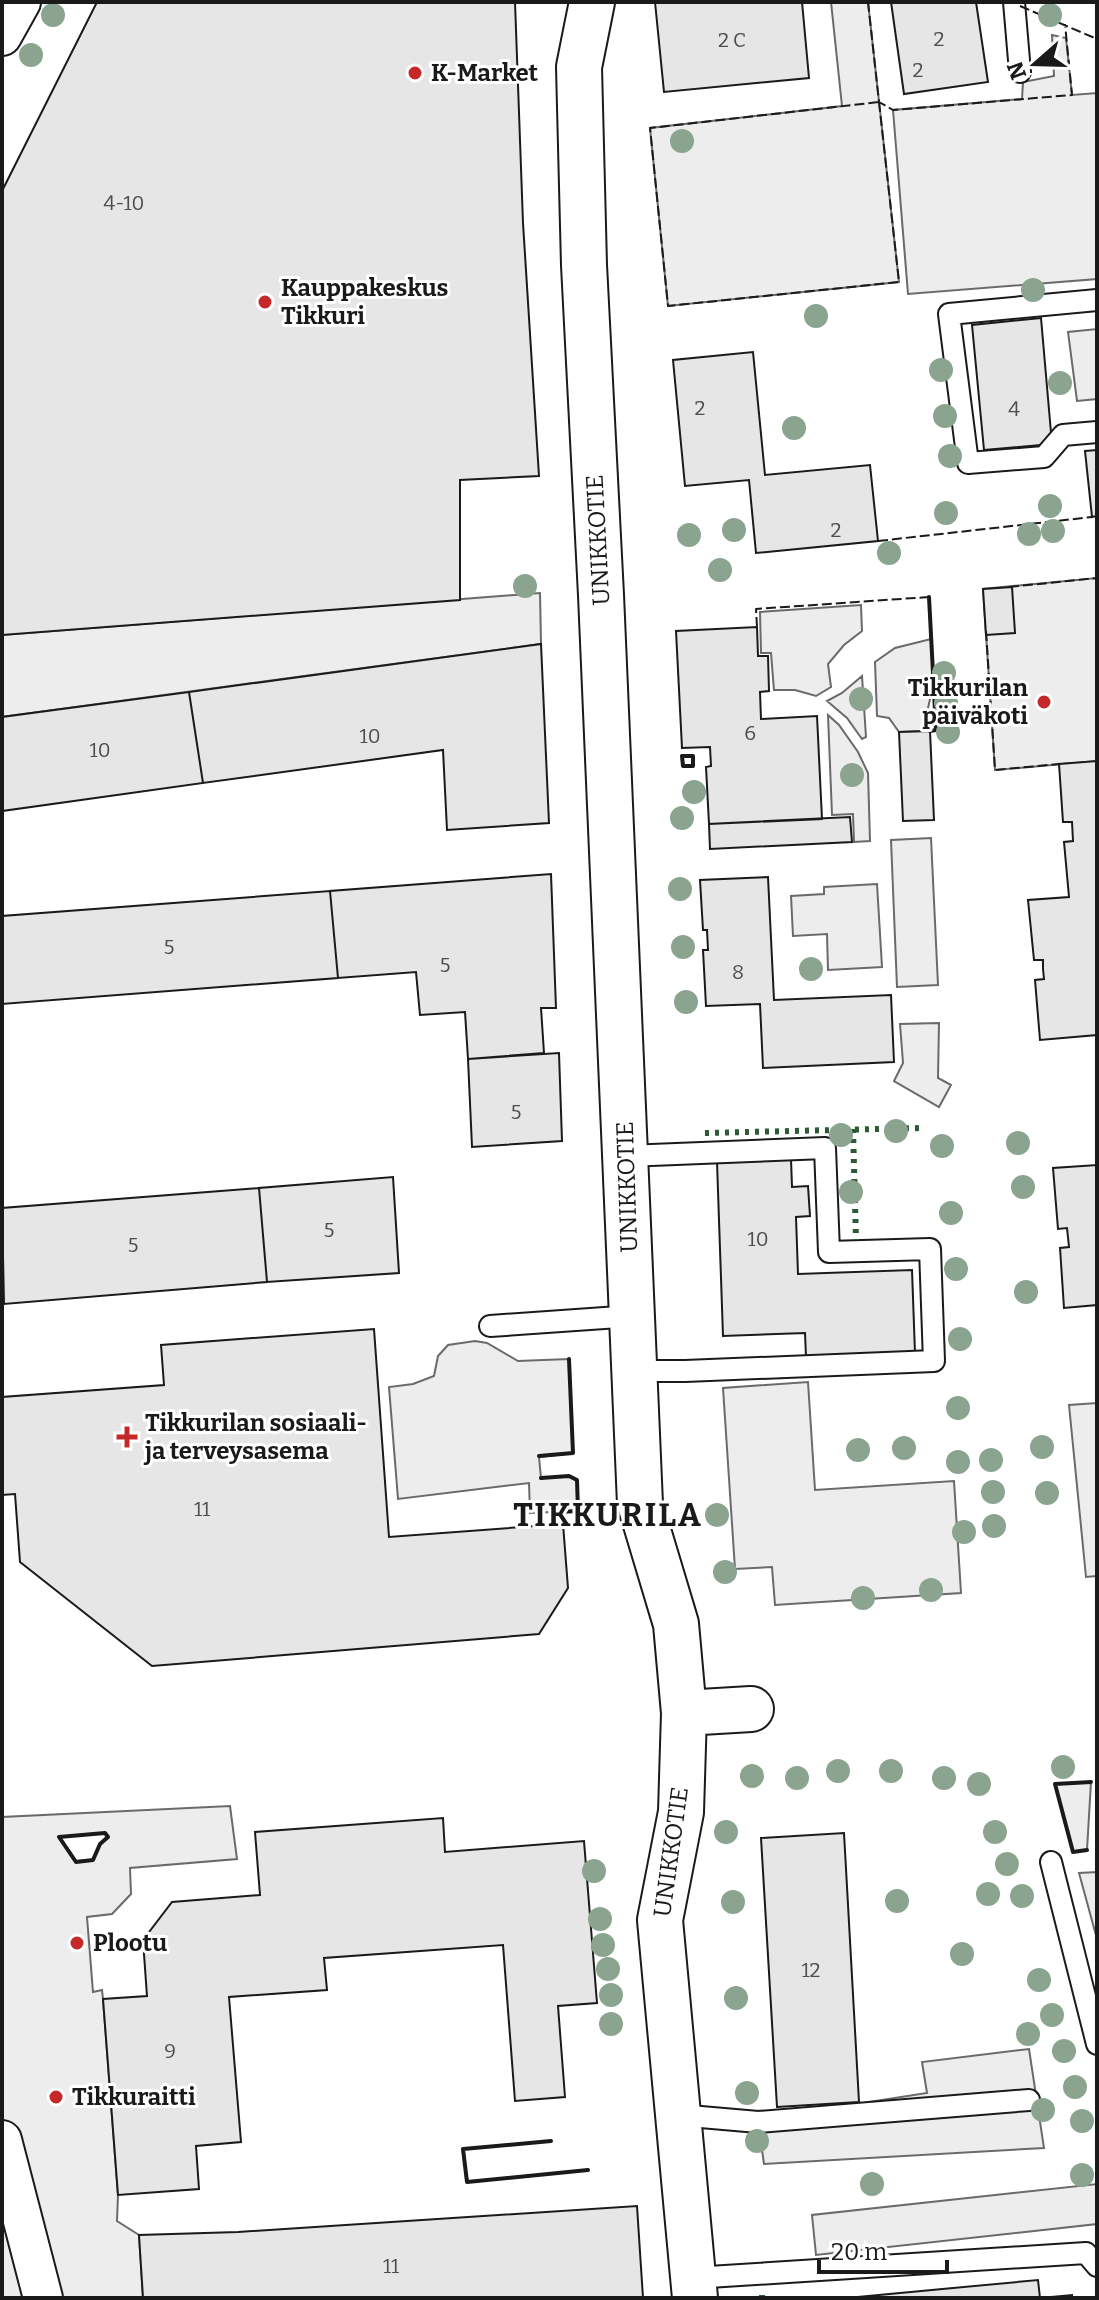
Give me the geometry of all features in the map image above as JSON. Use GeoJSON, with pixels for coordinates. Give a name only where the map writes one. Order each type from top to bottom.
{"type":"FeatureCollection","features":[{"type":"Feature","properties":{"kind":"street"},"geometry":{"type":"LineString","coordinates":[[2,36],[21,2]]}},
{"type":"Feature","properties":{"kind":"street","name":"UNIKKOTIE"},"geometry":{"type":"LineString","coordinates":[[558,2],[579,67]]}},
{"type":"Feature","properties":{"kind":"street","name":"UNIKKOTIE"},"geometry":{"type":"LineString","coordinates":[[592,2],[579,67],[584,265],[640,1504],[676,1624],[684,1713],[681,1812],[660,1920],[694,2288]]}},
{"type":"Feature","properties":{"kind":"street"},"geometry":{"type":"LineString","coordinates":[[684,1713],[751,1709]]}},
{"type":"Feature","properties":{"kind":"street"},"geometry":{"type":"LineString","coordinates":[[2,2140],[43,2298]]}},
{"type":"Feature","properties":{"kind":"lane"},"geometry":{"type":"LineString","coordinates":[[1014,2],[1020,72]]}},
{"type":"Feature","properties":{"kind":"lane"},"geometry":{"type":"LineString","coordinates":[[1097,300],[949,314],[968,463],[1044,457],[1063,435],[1097,432]]}},
{"type":"Feature","properties":{"kind":"lane"},"geometry":{"type":"LineString","coordinates":[[626,1156],[825,1148],[829,1252],[930,1249],[934,1361],[635,1371]]}},
{"type":"Feature","properties":{"kind":"lane"},"geometry":{"type":"LineString","coordinates":[[490,1326],[633,1316]]}},
{"type":"Feature","properties":{"kind":"lane"},"geometry":{"type":"LineString","coordinates":[[1051,1862],[1097,2044]]}},
{"type":"Feature","properties":{"kind":"lane"},"geometry":{"type":"LineString","coordinates":[[678,2115],[758,2122],[1029,2100]]}},
{"type":"Feature","properties":{"kind":"lane"},"geometry":{"type":"LineString","coordinates":[[694,2288],[1086,2253],[1097,2266]]}},
{"type":"Feature","properties":{"kind":"shaded area"},"geometry":{"type":"Polygon","coordinates":[[[831,2],[868,2],[899,282],[668,306],[650,128],[842,106],[831,2]]]}},
{"type":"Feature","properties":{"kind":"shaded area"},"geometry":{"type":"Polygon","coordinates":[[[1052,35],[1066,38],[1072,95],[1097,93],[1097,279],[908,294],[893,110],[1022,99],[1023,82],[1054,76],[1052,35]]]}},
{"type":"Feature","properties":{"kind":"shaded area"},"geometry":{"type":"Polygon","coordinates":[[[1097,329],[1097,399],[1077,401],[1068,332],[1097,329]]]}},
{"type":"Feature","properties":{"kind":"shaded area","name":"Tikkurilan päiväkoti"},"geometry":{"type":"Polygon","coordinates":[[[1097,578],[1097,761],[995,770],[983,589],[1097,578]]]}},
{"type":"Feature","properties":{"kind":"shaded area"},"geometry":{"type":"Polygon","coordinates":[[[540,593],[541,644],[2,717],[2,635],[540,593]]]}},
{"type":"Feature","properties":{"kind":"shaded area"},"geometry":{"type":"Polygon","coordinates":[[[861,605],[862,631],[844,645],[828,664],[831,687],[816,696],[795,690],[774,690],[771,653],[761,653],[760,612],[861,605]]]}},
{"type":"Feature","properties":{"kind":"shaded area"},"geometry":{"type":"Polygon","coordinates":[[[931,639],[934,681],[923,731],[899,732],[889,718],[877,716],[875,662],[895,648],[931,639]]]}},
{"type":"Feature","properties":{"kind":"shaded area"},"geometry":{"type":"Polygon","coordinates":[[[862,676],[866,737],[862,739],[847,718],[827,701],[862,676]]]}},
{"type":"Feature","properties":{"kind":"shaded area"},"geometry":{"type":"Polygon","coordinates":[[[828,715],[858,752],[868,773],[870,841],[854,842],[853,814],[832,815],[828,715]]]}},
{"type":"Feature","properties":{"kind":"shaded area"},"geometry":{"type":"Polygon","coordinates":[[[931,838],[938,985],[897,987],[891,840],[931,838]]]}},
{"type":"Feature","properties":{"kind":"shaded area"},"geometry":{"type":"Polygon","coordinates":[[[877,884],[882,967],[828,970],[827,934],[793,936],[791,896],[824,894],[824,887],[877,884]]]}},
{"type":"Feature","properties":{"kind":"shaded area"},"geometry":{"type":"Polygon","coordinates":[[[939,1023],[938,1078],[951,1085],[939,1107],[894,1081],[903,1063],[900,1024],[939,1023]]]}},
{"type":"Feature","properties":{"kind":"shaded area"},"geometry":{"type":"Polygon","coordinates":[[[475,1341],[487,1343],[518,1361],[569,1359],[573,1453],[539,1457],[541,1478],[569,1476],[577,1480],[578,1511],[530,1513],[529,1483],[398,1499],[389,1387],[413,1384],[434,1376],[438,1356],[448,1345],[475,1341]]]}},
{"type":"Feature","properties":{"kind":"shaded area"},"geometry":{"type":"Polygon","coordinates":[[[808,1382],[815,1490],[954,1481],[961,1593],[775,1605],[772,1567],[735,1569],[723,1388],[808,1382]]]}},
{"type":"Feature","properties":{"kind":"shaded area"},"geometry":{"type":"Polygon","coordinates":[[[1097,1403],[1097,1576],[1086,1577],[1069,1405],[1097,1403]]]}},
{"type":"Feature","properties":{"kind":"shaded area"},"geometry":{"type":"Polygon","coordinates":[[[1091,1782],[1087,1850],[1073,1852],[1055,1784],[1091,1782]]]}},
{"type":"Feature","properties":{"kind":"shaded area","name":"Tikkuraitti"},"geometry":{"type":"Polygon","coordinates":[[[230,1806],[237,1859],[130,1868],[131,1894],[112,1914],[87,1917],[93,1992],[102,1990],[103,1999],[118,2195],[117,2221],[139,2235],[143,2298],[2,2298],[2,1817],[230,1806]],[[105,1833],[60,1837],[76,1861],[93,1860],[107,1837],[105,1833]]]}},
{"type":"Feature","properties":{"kind":"shaded area"},"geometry":{"type":"Polygon","coordinates":[[[1097,1872],[1097,1939],[1079,1873],[1097,1872]]]}},
{"type":"Feature","properties":{"kind":"shaded area"},"geometry":{"type":"Polygon","coordinates":[[[1029,2049],[1044,2148],[764,2164],[758,2122],[832,2112],[869,2102],[927,2093],[922,2062],[1029,2049]]]}},
{"type":"Feature","properties":{"kind":"shaded area"},"geometry":{"type":"Polygon","coordinates":[[[1097,2184],[1097,2224],[816,2255],[812,2215],[1097,2184]]]}},
{"type":"Feature","properties":{"kind":"building","name":"Kauppakeskus Tikkuri"},"geometry":{"type":"Polygon","coordinates":[[[97,2],[515,2],[523,223],[539,476],[460,480],[460,600],[2,635],[2,191],[97,2]]]}},
{"type":"Feature","properties":{"kind":"building"},"geometry":{"type":"Polygon","coordinates":[[[655,2],[802,2],[809,78],[664,92],[655,2]]]}},
{"type":"Feature","properties":{"kind":"building"},"geometry":{"type":"Polygon","coordinates":[[[891,2],[976,2],[988,82],[904,94],[891,2]]]}},
{"type":"Feature","properties":{"kind":"building"},"geometry":{"type":"Polygon","coordinates":[[[1041,318],[1052,444],[984,450],[972,325],[1041,318]]]}},
{"type":"Feature","properties":{"kind":"building"},"geometry":{"type":"Polygon","coordinates":[[[753,352],[765,475],[870,465],[878,541],[756,553],[749,480],[685,486],[673,360],[753,352]]]}},
{"type":"Feature","properties":{"kind":"building"},"geometry":{"type":"Polygon","coordinates":[[[1097,450],[1097,516],[1092,517],[1085,451],[1097,450]]]}},
{"type":"Feature","properties":{"kind":"building"},"geometry":{"type":"Polygon","coordinates":[[[1012,587],[1015,633],[986,635],[983,589],[1012,587]]]}},
{"type":"Feature","properties":{"kind":"building"},"geometry":{"type":"Polygon","coordinates":[[[757,627],[758,656],[768,656],[769,691],[760,692],[761,719],[817,716],[822,819],[709,824],[706,767],[711,766],[710,747],[682,748],[676,631],[757,627]]]}},
{"type":"Feature","properties":{"kind":"building"},"geometry":{"type":"Polygon","coordinates":[[[541,644],[549,823],[447,830],[443,750],[203,783],[189,692],[541,644]]]}},
{"type":"Feature","properties":{"kind":"building"},"geometry":{"type":"Polygon","coordinates":[[[189,692],[203,783],[2,811],[2,717],[189,692]]]}},
{"type":"Feature","properties":{"kind":"building"},"geometry":{"type":"Polygon","coordinates":[[[930,731],[934,820],[903,821],[899,732],[930,731]]]}},
{"type":"Feature","properties":{"kind":"building"},"geometry":{"type":"Polygon","coordinates":[[[1097,761],[1097,1035],[1040,1040],[1035,980],[1044,979],[1043,960],[1034,960],[1028,900],[1069,897],[1064,842],[1073,841],[1072,822],[1063,822],[1059,764],[1097,761]]]}},
{"type":"Feature","properties":{"kind":"building"},"geometry":{"type":"Polygon","coordinates":[[[850,817],[852,842],[710,849],[709,824],[850,817]]]}},
{"type":"Feature","properties":{"kind":"building"},"geometry":{"type":"Polygon","coordinates":[[[551,874],[556,1008],[541,1008],[544,1053],[468,1059],[465,1012],[420,1015],[416,972],[338,978],[330,891],[551,874]]]}},
{"type":"Feature","properties":{"kind":"building"},"geometry":{"type":"Polygon","coordinates":[[[768,877],[774,1000],[891,995],[894,1062],[763,1068],[760,1004],[706,1006],[703,950],[708,950],[707,930],[703,930],[700,880],[768,877]]]}},
{"type":"Feature","properties":{"kind":"building"},"geometry":{"type":"Polygon","coordinates":[[[330,891],[338,978],[2,1004],[2,916],[330,891]]]}},
{"type":"Feature","properties":{"kind":"building"},"geometry":{"type":"Polygon","coordinates":[[[559,1053],[562,1141],[472,1147],[468,1059],[559,1053]]]}},
{"type":"Feature","properties":{"kind":"building"},"geometry":{"type":"Polygon","coordinates":[[[791,1159],[792,1187],[808,1186],[810,1216],[796,1217],[798,1274],[912,1270],[915,1353],[806,1357],[805,1333],[723,1336],[717,1162],[791,1159]]]}},
{"type":"Feature","properties":{"kind":"building"},"geometry":{"type":"Polygon","coordinates":[[[1097,1165],[1097,1305],[1064,1308],[1060,1248],[1069,1247],[1067,1228],[1058,1229],[1053,1168],[1097,1165]]]}},
{"type":"Feature","properties":{"kind":"building"},"geometry":{"type":"Polygon","coordinates":[[[393,1177],[399,1273],[267,1282],[259,1188],[393,1177]]]}},
{"type":"Feature","properties":{"kind":"building"},"geometry":{"type":"Polygon","coordinates":[[[259,1188],[267,1282],[4,1304],[2,1208],[259,1188]]]}},
{"type":"Feature","properties":{"kind":"building"},"geometry":{"type":"Polygon","coordinates":[[[374,1329],[389,1537],[563,1524],[568,1588],[539,1634],[152,1666],[20,1562],[15,1494],[2,1495],[2,1397],[164,1385],[161,1345],[374,1329]]]}},
{"type":"Feature","properties":{"kind":"building"},"geometry":{"type":"Polygon","coordinates":[[[443,1818],[445,1852],[584,1841],[597,2003],[558,2006],[565,2097],[515,2101],[503,1945],[324,1958],[327,1990],[229,1997],[241,2142],[196,2146],[199,2189],[118,2195],[103,1999],[147,1996],[143,1940],[172,1902],[260,1895],[255,1832],[443,1818]]]}},
{"type":"Feature","properties":{"kind":"building"},"geometry":{"type":"Polygon","coordinates":[[[844,1833],[859,2102],[777,2107],[761,1838],[844,1833]]]}},
{"type":"Feature","properties":{"kind":"building"},"geometry":{"type":"Polygon","coordinates":[[[637,2206],[643,2298],[143,2298],[139,2235],[238,2232],[637,2206]]]}},
{"type":"Feature","properties":{"kind":"building"},"geometry":{"type":"Polygon","coordinates":[[[1038,2280],[1040,2298],[847,2298],[1038,2280]]]}},
{"type":"Feature","properties":{"kind":"building"},"geometry":{"type":"Polygon","coordinates":[[[1072,2295],[1072,2298],[1040,2298],[1072,2295]]]}},
{"type":"Feature","properties":{"kind":"hedge"},"geometry":{"type":"LineString","coordinates":[[705,1133],[921,1128]]}},
{"type":"Feature","properties":{"kind":"hedge"},"geometry":{"type":"LineString","coordinates":[[853,1129],[856,1240]]}},
{"type":"Feature","properties":{"kind":"fence"},"geometry":{"type":"LineString","coordinates":[[868,2],[879,102],[893,110],[1072,95],[1065,24]]}},
{"type":"Feature","properties":{"kind":"fence"},"geometry":{"type":"LineString","coordinates":[[1020,6],[1097,39]]}},
{"type":"Feature","properties":{"kind":"fence"},"geometry":{"type":"LineString","coordinates":[[879,102],[899,282],[668,306],[650,128],[879,102]]}},
{"type":"Feature","properties":{"kind":"fence"},"geometry":{"type":"LineString","coordinates":[[878,541],[1092,517]]}},
{"type":"Feature","properties":{"kind":"fence"},"geometry":{"type":"LineString","coordinates":[[1009,587],[1097,578]]}},
{"type":"Feature","properties":{"kind":"fence"},"geometry":{"type":"LineString","coordinates":[[757,627],[756,609],[929,597]]}},
{"type":"Feature","properties":{"kind":"fence"},"geometry":{"type":"LineString","coordinates":[[986,631],[995,770],[1059,764]]}},
{"type":"Feature","properties":{"kind":"wall"},"geometry":{"type":"LineString","coordinates":[[929,597],[936,730],[930,731]]}},
{"type":"Feature","properties":{"kind":"wall"},"geometry":{"type":"LineString","coordinates":[[682,756],[693,756],[693,766],[683,766],[682,756]]}},
{"type":"Feature","properties":{"kind":"wall"},"geometry":{"type":"LineString","coordinates":[[539,1456],[573,1453],[569,1359]]}},
{"type":"Feature","properties":{"kind":"wall"},"geometry":{"type":"LineString","coordinates":[[541,1478],[569,1476],[577,1480],[578,1511],[559,1512],[558,1524]]}},
{"type":"Feature","properties":{"kind":"wall"},"geometry":{"type":"LineString","coordinates":[[1087,1850],[1073,1852],[1055,1784],[1091,1782]]}},
{"type":"Feature","properties":{"kind":"wall"},"geometry":{"type":"LineString","coordinates":[[105,1833],[108,1837],[100,1844],[93,1860],[76,1862],[59,1837],[105,1833]]}},
{"type":"Feature","properties":{"kind":"wall"},"geometry":{"type":"LineString","coordinates":[[551,2141],[463,2149],[467,2182],[588,2170]]}},
{"type":"Feature","properties":{"kind":"place","name":"K-Market"},"geometry":{"type":"Point","coordinates":[415,73]}},
{"type":"Feature","properties":{"kind":"place","name":"Kauppakeskus Tikkuri"},"geometry":{"type":"Point","coordinates":[265,302]}},
{"type":"Feature","properties":{"kind":"place","name":"Tikkurilan päiväkoti"},"geometry":{"type":"Point","coordinates":[1044,702]}},
{"type":"Feature","properties":{"kind":"place","name":"Tikkurilan sosiaali- ja terveysasema"},"geometry":{"type":"Point","coordinates":[127,1437]}},
{"type":"Feature","properties":{"kind":"place","name":"Plootu"},"geometry":{"type":"Point","coordinates":[77,1943]}},
{"type":"Feature","properties":{"kind":"place","name":"Tikkuraitti"},"geometry":{"type":"Point","coordinates":[56,2097]}},
{"type":"Feature","properties":{"kind":"district","name":"TIKKURILA"},"geometry":{"type":"Point","coordinates":[608,1515]}}]}
